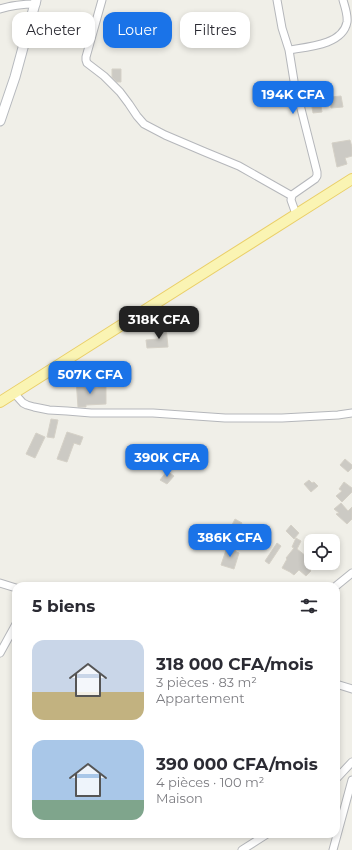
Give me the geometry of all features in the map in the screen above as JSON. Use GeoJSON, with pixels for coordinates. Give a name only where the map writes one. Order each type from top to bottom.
{"type":"FeatureCollection","features":[{"type":"Feature","properties":{"kind":"main road"},"geometry":{"type":"LineString","coordinates":[[0,121],[15,77],[36,2]]}},
{"type":"Feature","properties":{"kind":"main road"},"geometry":{"type":"LineString","coordinates":[[0,402],[352,179]]}},
{"type":"Feature","properties":{"kind":"street"},"geometry":{"type":"LineString","coordinates":[[102,0],[86,60],[87,63],[104,76],[120,92],[140,120],[165,135],[239,166],[292,196]]}},
{"type":"Feature","properties":{"kind":"street"},"geometry":{"type":"LineString","coordinates":[[277,0],[282,28],[289,50],[294,81],[317,172],[315,179],[292,196]]}},
{"type":"Feature","properties":{"kind":"street"},"geometry":{"type":"LineString","coordinates":[[289,50],[321,45],[339,36],[346,26],[347,21],[343,0]]}},
{"type":"Feature","properties":{"kind":"street"},"geometry":{"type":"LineString","coordinates":[[0,9],[8,6],[36,2]]}},
{"type":"Feature","properties":{"kind":"street"},"geometry":{"type":"LineString","coordinates":[[292,196],[296,214]]}},
{"type":"Feature","properties":{"kind":"street"},"geometry":{"type":"LineString","coordinates":[[14,393],[23,403],[34,407],[75,412],[153,413],[225,418],[274,418],[352,413]]}},
{"type":"Feature","properties":{"kind":"street"},"geometry":{"type":"LineString","coordinates":[[340,583],[352,573]]}},
{"type":"Feature","properties":{"kind":"street"},"geometry":{"type":"LineString","coordinates":[[0,583],[12,587]]}},
{"type":"Feature","properties":{"kind":"street"},"geometry":{"type":"LineString","coordinates":[[0,653],[12,631]]}},
{"type":"Feature","properties":{"kind":"street"},"geometry":{"type":"LineString","coordinates":[[340,685],[352,689]]}},
{"type":"Feature","properties":{"kind":"street"},"geometry":{"type":"LineString","coordinates":[[340,775],[352,762]]}},
{"type":"Feature","properties":{"kind":"street"},"geometry":{"type":"LineString","coordinates":[[340,824],[352,780]]}},
{"type":"Feature","properties":{"kind":"street"},"geometry":{"type":"LineString","coordinates":[[242,850],[261,838]]}},
{"type":"Feature","properties":{"kind":"street"},"geometry":{"type":"LineString","coordinates":[[333,850],[336,838]]}},
{"type":"Feature","properties":{"kind":"building"},"geometry":{"type":"Polygon","coordinates":[[[112,69],[121,69],[121,82],[117,82],[112,77],[112,69]]]}},
{"type":"Feature","properties":{"kind":"building"},"geometry":{"type":"Polygon","coordinates":[[[319,95],[322,112],[313,113],[310,96],[319,95]]]}},
{"type":"Feature","properties":{"kind":"building"},"geometry":{"type":"Polygon","coordinates":[[[341,96],[343,107],[331,108],[330,97],[341,96]]]}},
{"type":"Feature","properties":{"kind":"building"},"geometry":{"type":"Polygon","coordinates":[[[350,140],[352,156],[345,158],[347,164],[337,167],[332,143],[350,140]]]}},
{"type":"Feature","properties":{"kind":"building"},"geometry":{"type":"Polygon","coordinates":[[[158,327],[166,327],[168,347],[147,348],[146,340],[158,339],[158,327]]]}},
{"type":"Feature","properties":{"kind":"building"},"geometry":{"type":"Polygon","coordinates":[[[76,379],[84,379],[85,388],[106,386],[106,404],[78,407],[76,379]]]}},
{"type":"Feature","properties":{"kind":"building"},"geometry":{"type":"Polygon","coordinates":[[[51,419],[58,420],[54,438],[47,437],[51,419]]]}},
{"type":"Feature","properties":{"kind":"building"},"geometry":{"type":"Polygon","coordinates":[[[67,432],[83,437],[80,445],[74,443],[67,462],[57,459],[67,432]]]}},
{"type":"Feature","properties":{"kind":"building"},"geometry":{"type":"Polygon","coordinates":[[[36,433],[45,437],[35,458],[26,454],[36,433]]]}},
{"type":"Feature","properties":{"kind":"building"},"geometry":{"type":"Polygon","coordinates":[[[345,459],[352,465],[352,468],[348,472],[340,465],[345,459]]]}},
{"type":"Feature","properties":{"kind":"building"},"geometry":{"type":"Polygon","coordinates":[[[167,471],[174,476],[167,484],[160,480],[167,471]]]}},
{"type":"Feature","properties":{"kind":"building"},"geometry":{"type":"Polygon","coordinates":[[[309,480],[318,486],[311,492],[304,484],[309,480]]]}},
{"type":"Feature","properties":{"kind":"building"},"geometry":{"type":"Polygon","coordinates":[[[344,482],[352,488],[352,492],[342,502],[336,496],[342,491],[339,489],[344,482]]]}},
{"type":"Feature","properties":{"kind":"building"},"geometry":{"type":"Polygon","coordinates":[[[341,503],[348,511],[352,507],[352,519],[347,524],[336,514],[339,513],[334,509],[341,503]]]}},
{"type":"Feature","properties":{"kind":"building"},"geometry":{"type":"Polygon","coordinates":[[[235,519],[242,523],[237,533],[230,529],[235,519]]]}},
{"type":"Feature","properties":{"kind":"building"},"geometry":{"type":"Polygon","coordinates":[[[291,525],[299,533],[294,539],[286,531],[291,525]]]}},
{"type":"Feature","properties":{"kind":"building"},"geometry":{"type":"Polygon","coordinates":[[[296,538],[301,541],[297,549],[304,554],[304,570],[311,571],[306,576],[299,570],[294,575],[282,568],[287,559],[286,558],[294,548],[292,547],[296,538]]]}},
{"type":"Feature","properties":{"kind":"building"},"geometry":{"type":"Polygon","coordinates":[[[277,543],[281,546],[269,564],[265,561],[277,543]]]}},
{"type":"Feature","properties":{"kind":"building"},"geometry":{"type":"Polygon","coordinates":[[[227,547],[239,553],[234,569],[221,565],[227,547]]]}}]}
